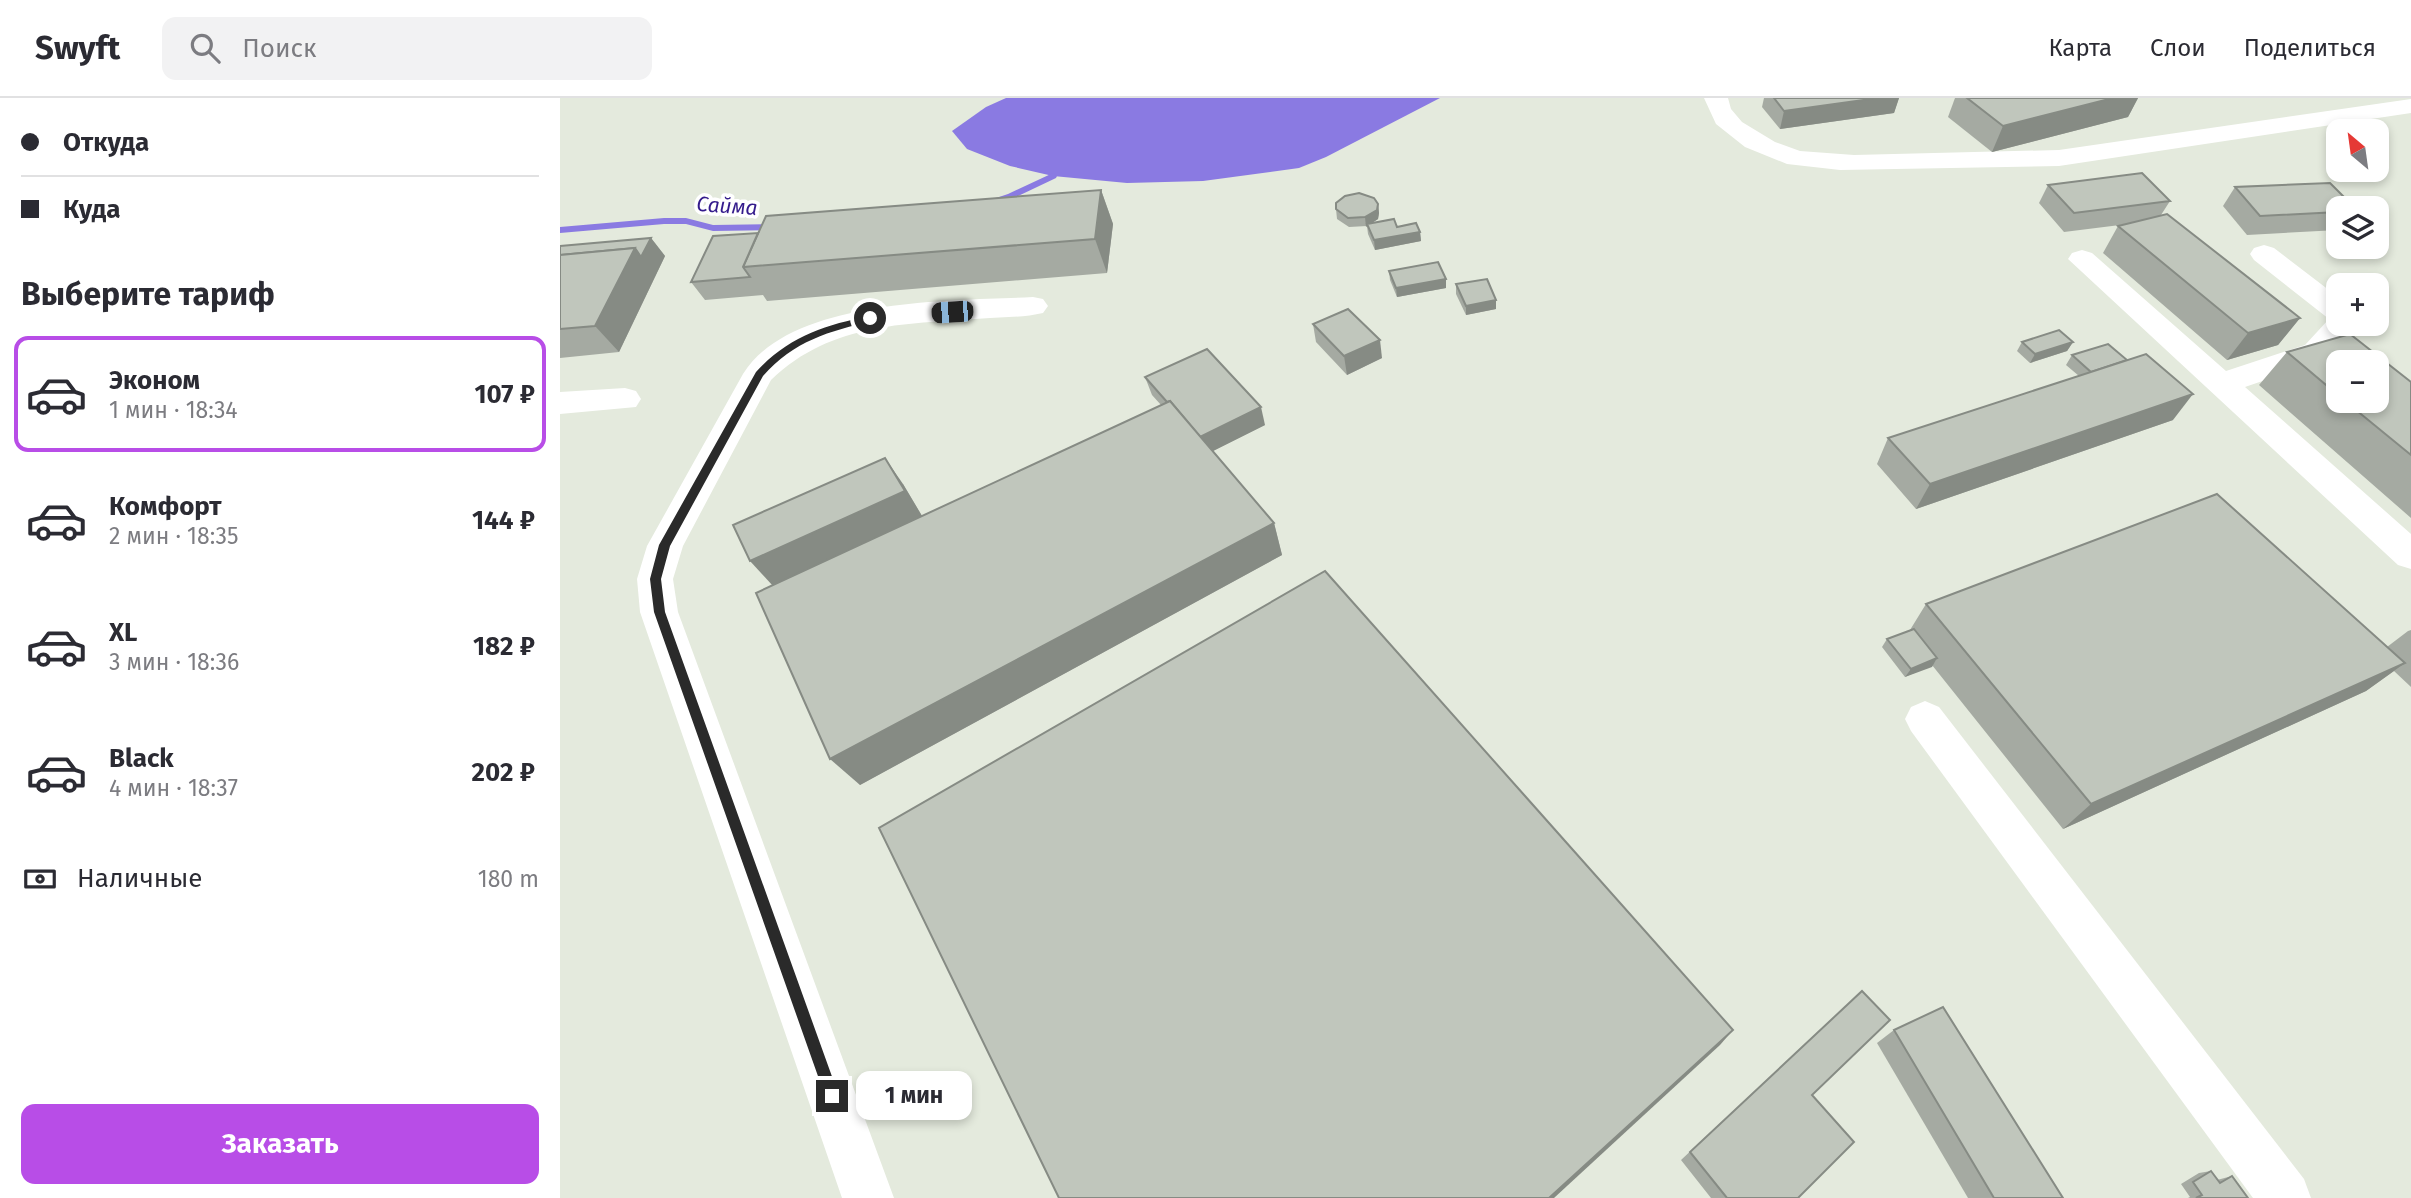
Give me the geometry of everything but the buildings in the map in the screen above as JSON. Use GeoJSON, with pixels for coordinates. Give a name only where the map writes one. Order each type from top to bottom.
{"type":"FeatureCollection","features":[{"type":"Feature","properties":{"kind":"street"},"geometry":{"type":"LineString","coordinates":[[1716,98],[1730,125],[1752,140],[1787,156],[1838,162],[2012,162],[2059,158],[2411,106]]}},
{"type":"Feature","properties":{"kind":"street"},"geometry":{"type":"LineString","coordinates":[[2272,104],[2299,121]]}},
{"type":"Feature","properties":{"kind":"street"},"geometry":{"type":"LineString","coordinates":[[2264,254],[2326,303]]}},
{"type":"Feature","properties":{"kind":"street"},"geometry":{"type":"LineString","coordinates":[[2082,260],[2411,555]]}},
{"type":"Feature","properties":{"kind":"street"},"geometry":{"type":"LineString","coordinates":[[868,1198],[659,612],[655,579],[665,545],[759,374],[776,356],[802,338],[830,327],[870,318],[1033,306]]}},
{"type":"Feature","properties":{"kind":"street"},"geometry":{"type":"LineString","coordinates":[[2219,384],[2308,355],[2329,336]]}},
{"type":"Feature","properties":{"kind":"street"},"geometry":{"type":"LineString","coordinates":[[560,403],[625,399]]}},
{"type":"Feature","properties":{"kind":"street"},"geometry":{"type":"LineString","coordinates":[[1926,719],[2285,1198]]}},
{"type":"Feature","properties":{"kind":"shaded area"},"geometry":{"type":"Polygon","coordinates":[[[1006,98],[1440,98],[1326,157],[1299,168],[1203,181],[1127,183],[1053,176],[1010,166],[967,149],[952,131],[986,107],[1006,98]]]}},
{"type":"Feature","properties":{"kind":"waterway","name":"Сайма"},"geometry":{"type":"LineString","coordinates":[[988,202],[1011,196],[1053,176]]}},
{"type":"Feature","properties":{"kind":"waterway","name":"Сайма"},"geometry":{"type":"LineString","coordinates":[[560,230],[664,221],[686,221],[713,228],[776,227]]}},
{"type":"Feature","properties":{"kind":"route"},"geometry":{"type":"LineString","coordinates":[[832,1096],[659,612],[655,579],[665,545],[759,374],[776,356],[802,338],[830,327],[870,318]]}}]}
